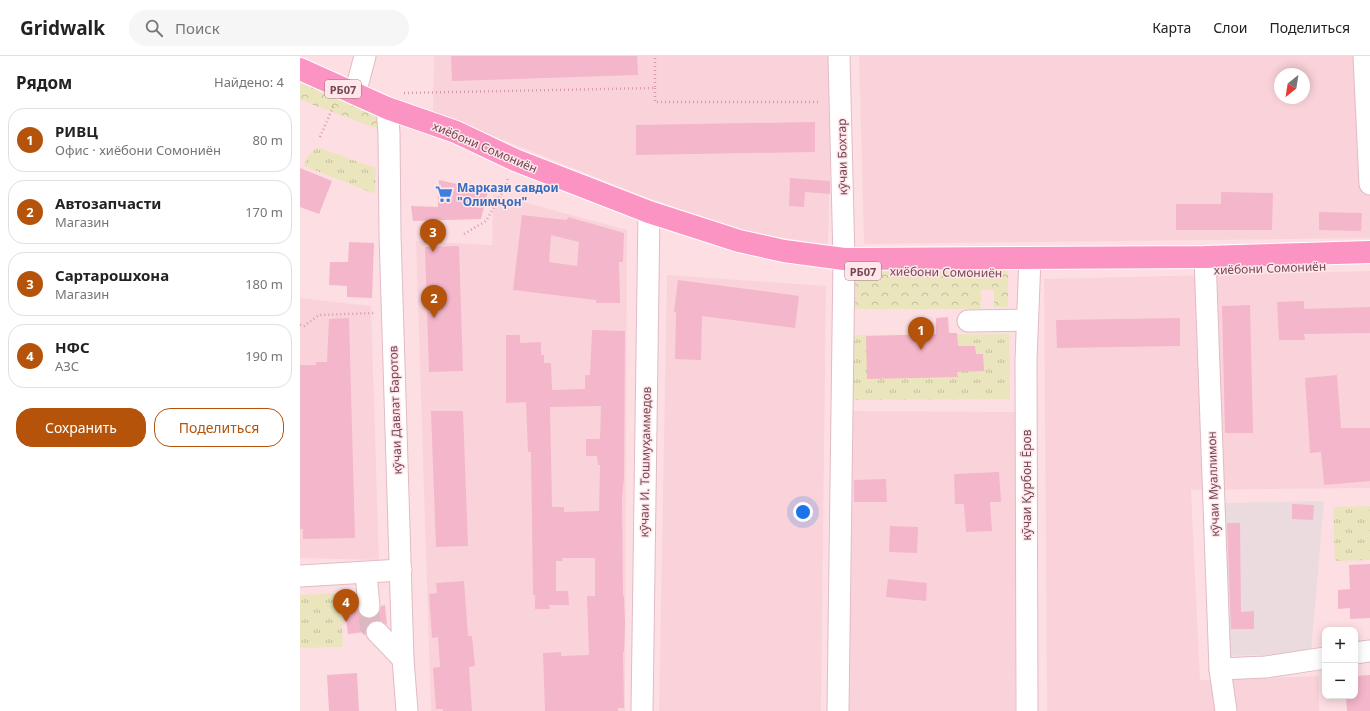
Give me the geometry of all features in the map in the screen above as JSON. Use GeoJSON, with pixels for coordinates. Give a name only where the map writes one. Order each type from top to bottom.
{"type":"FeatureCollection","features":[{"type":"Feature","properties":{"kind":"highway","name":"РБ07"},"geometry":{"type":"LineString","coordinates":[[300,69],[387,108]]}},
{"type":"Feature","properties":{"kind":"highway","name":"хиёбони Сомониён"},"geometry":{"type":"LineString","coordinates":[[387,108],[453,146],[511,170],[648,218],[844,265],[1370,265]]}},
{"type":"Feature","properties":{"kind":"highway","name":"хиёбони Сомониён"},"geometry":{"type":"LineString","coordinates":[[387,108],[456,132],[514,160],[648,218]]}},
{"type":"Feature","properties":{"kind":"highway","name":"хиёбони Сомониён"},"geometry":{"type":"LineString","coordinates":[[1206,264],[1370,252]]}},
{"type":"Feature","properties":{"kind":"street"},"geometry":{"type":"LineString","coordinates":[[348,91],[365,56]]}},
{"type":"Feature","properties":{"kind":"street","name":"кӯчаи Бохтар"},"geometry":{"type":"LineString","coordinates":[[838,711],[844,265],[840,56]]}},
{"type":"Feature","properties":{"kind":"street"},"geometry":{"type":"LineString","coordinates":[[1364,56],[1370,184]]}},
{"type":"Feature","properties":{"kind":"street","name":"кӯчаи Давлат Баротов"},"geometry":{"type":"LineString","coordinates":[[387,108],[389,133],[388,160],[392,312],[403,659],[408,711]]}},
{"type":"Feature","properties":{"kind":"street","name":"кӯчаи И. Тошмуҳаммедов"},"geometry":{"type":"LineString","coordinates":[[642,711],[648,218]]}},
{"type":"Feature","properties":{"kind":"street","name":"кӯчаи Муаллимон"},"geometry":{"type":"LineString","coordinates":[[1206,264],[1220,669],[1226,711]]}},
{"type":"Feature","properties":{"kind":"street","name":"кӯчаи Қурбон Ёров"},"geometry":{"type":"LineString","coordinates":[[1027,711],[1026,320],[1030,266]]}},
{"type":"Feature","properties":{"kind":"street"},"geometry":{"type":"LineString","coordinates":[[968,321],[1026,320]]}},
{"type":"Feature","properties":{"kind":"street"},"geometry":{"type":"LineString","coordinates":[[300,576],[401,570]]}},
{"type":"Feature","properties":{"kind":"street"},"geometry":{"type":"LineString","coordinates":[[366,573],[369,607]]}},
{"type":"Feature","properties":{"kind":"street"},"geometry":{"type":"LineString","coordinates":[[377,632],[403,659]]}},
{"type":"Feature","properties":{"kind":"street"},"geometry":{"type":"LineString","coordinates":[[1358,653],[1370,651]]}},
{"type":"Feature","properties":{"kind":"street"},"geometry":{"type":"LineString","coordinates":[[1220,669],[1266,667],[1322,658]]}},
{"type":"Feature","properties":{"kind":"path"},"geometry":{"type":"LineString","coordinates":[[655,56],[656,102],[841,102]]}},
{"type":"Feature","properties":{"kind":"path"},"geometry":{"type":"LineString","coordinates":[[402,93],[655,88]]}},
{"type":"Feature","properties":{"kind":"path"},"geometry":{"type":"LineString","coordinates":[[320,137],[348,91]]}},
{"type":"Feature","properties":{"kind":"path"},"geometry":{"type":"LineString","coordinates":[[464,234],[486,221],[506,186],[511,170]]}},
{"type":"Feature","properties":{"kind":"path"},"geometry":{"type":"LineString","coordinates":[[300,325],[304,326],[319,315],[392,312]]}},
{"type":"Feature","properties":{"kind":"shaded area"},"geometry":{"type":"Polygon","coordinates":[[[434,56],[833,56],[828,245],[743,231],[640,195],[433,112],[434,56]]]}},
{"type":"Feature","properties":{"kind":"shaded area"},"geometry":{"type":"Polygon","coordinates":[[[859,56],[1370,56],[1370,238],[864,244],[859,56]]]}},
{"type":"Feature","properties":{"kind":"shaded area"},"geometry":{"type":"Polygon","coordinates":[[[493,194],[627,230],[625,711],[431,711],[416,241],[492,245],[493,194]]]}},
{"type":"Feature","properties":{"kind":"shaded area"},"geometry":{"type":"Polygon","coordinates":[[[1370,271],[1370,488],[1191,490],[1200,680],[1319,676],[1319,711],[1047,711],[1044,279],[1370,271]]]}},
{"type":"Feature","properties":{"kind":"shaded area"},"geometry":{"type":"Polygon","coordinates":[[[667,275],[826,286],[821,711],[659,711],[667,275]]]}},
{"type":"Feature","properties":{"kind":"shaded area"},"geometry":{"type":"Polygon","coordinates":[[[300,298],[371,306],[379,560],[300,558],[300,298]]]}},
{"type":"Feature","properties":{"kind":"shaded area"},"geometry":{"type":"Polygon","coordinates":[[[852,411],[1017,412],[1015,711],[849,711],[852,411]]]}},
{"type":"Feature","properties":{"kind":"shaded area"},"geometry":{"type":"Polygon","coordinates":[[[1324,501],[1311,653],[1226,656],[1223,503],[1324,501]]]}},
{"type":"Feature","properties":{"kind":"green space"},"geometry":{"type":"Polygon","coordinates":[[[300,68],[387,108],[389,133],[300,100],[300,68]]]}},
{"type":"Feature","properties":{"kind":"green space"},"geometry":{"type":"Polygon","coordinates":[[[317,147],[376,168],[375,194],[304,166],[307,157],[317,147]]]}},
{"type":"Feature","properties":{"kind":"green space"},"geometry":{"type":"Polygon","coordinates":[[[850,270],[1008,270],[1008,307],[994,307],[994,290],[981,290],[981,309],[850,309],[850,270]]]}},
{"type":"Feature","properties":{"kind":"green space"},"geometry":{"type":"Polygon","coordinates":[[[1009,334],[1010,399],[848,400],[847,335],[1009,334]]]}},
{"type":"Feature","properties":{"kind":"green space"},"geometry":{"type":"Polygon","coordinates":[[[1370,506],[1370,560],[1335,561],[1333,507],[1370,506]]]}},
{"type":"Feature","properties":{"kind":"green space"},"geometry":{"type":"Polygon","coordinates":[[[340,593],[343,647],[300,648],[300,595],[340,593]]]}},
{"type":"Feature","properties":{"kind":"building"},"geometry":{"type":"Polygon","coordinates":[[[451,56],[637,56],[638,75],[452,81],[451,56]]]}},
{"type":"Feature","properties":{"kind":"building"},"geometry":{"type":"Polygon","coordinates":[[[815,122],[815,152],[636,155],[636,125],[815,122]]]}},
{"type":"Feature","properties":{"kind":"building"},"geometry":{"type":"Polygon","coordinates":[[[300,168],[332,181],[319,214],[300,207],[300,168]]]}},
{"type":"Feature","properties":{"kind":"building"},"geometry":{"type":"Polygon","coordinates":[[[790,178],[830,181],[830,194],[805,192],[804,207],[789,206],[790,178]]]}},
{"type":"Feature","properties":{"kind":"building"},"geometry":{"type":"Polygon","coordinates":[[[439,180],[488,191],[481,219],[413,221],[411,206],[438,207],[439,180]]]}},
{"type":"Feature","properties":{"kind":"building"},"geometry":{"type":"Polygon","coordinates":[[[1221,192],[1273,193],[1272,230],[1176,230],[1176,204],[1221,204],[1221,192]]]}},
{"type":"Feature","properties":{"kind":"building"},"geometry":{"type":"Polygon","coordinates":[[[1319,212],[1362,213],[1361,231],[1319,230],[1319,212]]]}},
{"type":"Feature","properties":{"kind":"building"},"geometry":{"type":"Polygon","coordinates":[[[522,215],[567,220],[568,217],[624,233],[623,262],[619,262],[620,303],[596,303],[596,300],[513,290],[522,215]],[[551,235],[549,262],[577,266],[579,242],[551,235]]]}},
{"type":"Feature","properties":{"kind":"building"},"geometry":{"type":"Polygon","coordinates":[[[349,242],[374,243],[372,298],[347,297],[347,286],[329,285],[330,262],[348,262],[349,242]]]}},
{"type":"Feature","properties":{"kind":"building"},"geometry":{"type":"Polygon","coordinates":[[[459,246],[463,371],[429,372],[425,247],[459,246]]]}},
{"type":"Feature","properties":{"kind":"building"},"geometry":{"type":"Polygon","coordinates":[[[678,280],[799,296],[795,328],[702,316],[701,360],[675,359],[676,312],[674,312],[678,280]]]}},
{"type":"Feature","properties":{"kind":"building"},"geometry":{"type":"Polygon","coordinates":[[[1304,301],[1304,309],[1370,307],[1370,333],[1304,334],[1305,340],[1279,340],[1277,302],[1304,301]]]}},
{"type":"Feature","properties":{"kind":"building"},"geometry":{"type":"Polygon","coordinates":[[[1250,305],[1253,433],[1225,433],[1222,306],[1250,305]]]}},
{"type":"Feature","properties":{"kind":"building"},"geometry":{"type":"Polygon","coordinates":[[[948,317],[949,333],[957,333],[958,346],[975,346],[976,354],[983,354],[984,371],[957,372],[958,377],[867,379],[866,336],[936,334],[936,318],[948,317]]]}},
{"type":"Feature","properties":{"kind":"building"},"geometry":{"type":"Polygon","coordinates":[[[349,318],[355,538],[303,539],[303,529],[300,529],[300,365],[316,365],[316,362],[327,362],[329,319],[349,318]]]}},
{"type":"Feature","properties":{"kind":"building"},"geometry":{"type":"Polygon","coordinates":[[[1180,318],[1180,346],[1057,348],[1056,320],[1180,318]]]}},
{"type":"Feature","properties":{"kind":"building"},"geometry":{"type":"Polygon","coordinates":[[[592,330],[625,331],[624,478],[622,498],[623,596],[625,624],[623,652],[624,708],[618,708],[618,711],[545,711],[543,653],[561,652],[561,656],[589,655],[587,596],[595,596],[595,558],[562,558],[563,561],[556,561],[556,591],[568,591],[569,605],[549,605],[550,609],[535,609],[535,595],[533,595],[531,452],[528,452],[526,402],[506,403],[506,335],[520,335],[520,343],[541,342],[541,355],[544,355],[544,363],[551,363],[552,390],[585,389],[585,375],[590,375],[592,330]],[[601,406],[550,407],[552,507],[564,507],[564,512],[599,511],[600,465],[598,465],[597,456],[586,456],[586,439],[600,439],[601,406]]]}},
{"type":"Feature","properties":{"kind":"building"},"geometry":{"type":"Polygon","coordinates":[[[1337,375],[1341,428],[1370,428],[1370,481],[1324,485],[1321,452],[1310,453],[1305,378],[1337,375]]]}},
{"type":"Feature","properties":{"kind":"building"},"geometry":{"type":"Polygon","coordinates":[[[431,411],[463,411],[468,546],[436,547],[431,411]]]}},
{"type":"Feature","properties":{"kind":"building"},"geometry":{"type":"Polygon","coordinates":[[[999,472],[1001,502],[990,502],[992,531],[966,532],[964,504],[955,504],[954,474],[999,472]]]}},
{"type":"Feature","properties":{"kind":"building"},"geometry":{"type":"Polygon","coordinates":[[[886,479],[887,502],[854,502],[854,480],[886,479]]]}},
{"type":"Feature","properties":{"kind":"building"},"geometry":{"type":"Polygon","coordinates":[[[1292,504],[1314,505],[1313,520],[1292,519],[1292,504]]]}},
{"type":"Feature","properties":{"kind":"building"},"geometry":{"type":"Polygon","coordinates":[[[1227,523],[1240,523],[1241,612],[1254,611],[1254,629],[1231,629],[1227,523]]]}},
{"type":"Feature","properties":{"kind":"building"},"geometry":{"type":"Polygon","coordinates":[[[890,526],[918,527],[917,553],[889,552],[890,526]]]}},
{"type":"Feature","properties":{"kind":"building"},"geometry":{"type":"Polygon","coordinates":[[[1370,564],[1370,618],[1350,619],[1350,608],[1338,609],[1338,590],[1350,589],[1349,565],[1370,564]]]}},
{"type":"Feature","properties":{"kind":"building"},"geometry":{"type":"Polygon","coordinates":[[[888,579],[927,583],[926,601],[886,597],[888,579]]]}},
{"type":"Feature","properties":{"kind":"building"},"geometry":{"type":"Polygon","coordinates":[[[464,581],[468,636],[472,636],[475,666],[469,667],[472,711],[443,711],[443,709],[436,709],[433,668],[440,667],[438,637],[432,638],[429,594],[437,593],[436,583],[464,581]]]}},
{"type":"Feature","properties":{"kind":"building"},"geometry":{"type":"Polygon","coordinates":[[[385,605],[387,625],[381,621],[374,620],[368,624],[365,632],[348,634],[345,609],[357,608],[359,614],[364,618],[370,619],[376,617],[380,612],[381,606],[385,605]]]}},
{"type":"Feature","properties":{"kind":"building"},"geometry":{"type":"Polygon","coordinates":[[[357,673],[359,711],[329,711],[327,675],[357,673]]]}},
{"type":"Feature","properties":{"kind":"building"},"geometry":{"type":"Polygon","coordinates":[[[1370,675],[1370,711],[1347,711],[1346,699],[1358,699],[1358,676],[1370,675]]]}},
{"type":"Feature","properties":{"kind":"tunnel"},"geometry":{"type":"LineString","coordinates":[[369,607],[370,626],[377,632]]}},
{"type":"Feature","properties":{"kind":"place","name":"Маркази савдои \"Олимҷон\""},"geometry":{"type":"Point","coordinates":[444,194]}},
{"type":"Feature","properties":{"kind":"place","name":"Сартарошхона"},"geometry":{"type":"Point","coordinates":[433,252]}},
{"type":"Feature","properties":{"kind":"place","name":"Автозапчасти"},"geometry":{"type":"Point","coordinates":[434,318]}},
{"type":"Feature","properties":{"kind":"place","name":"РИВЦ"},"geometry":{"type":"Point","coordinates":[921,350]}},
{"type":"Feature","properties":{"kind":"place","name":"НФС"},"geometry":{"type":"Point","coordinates":[346,622]}}]}
